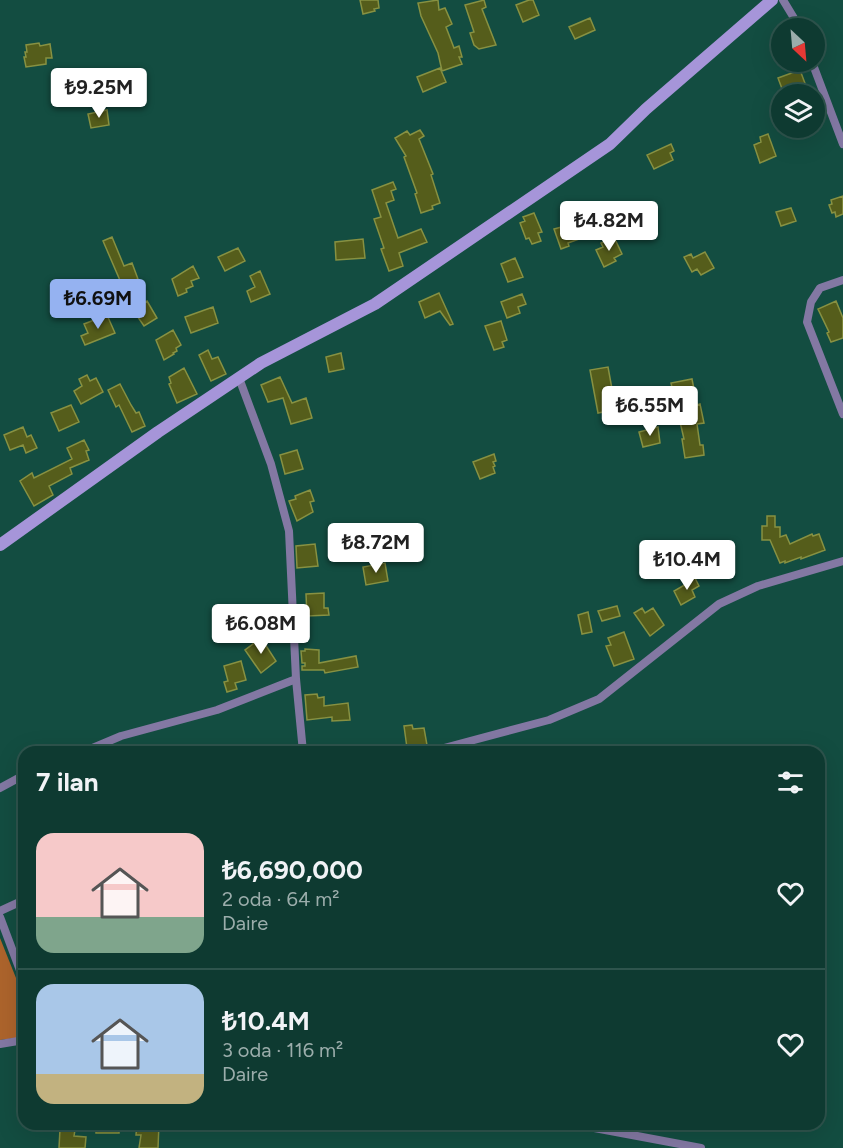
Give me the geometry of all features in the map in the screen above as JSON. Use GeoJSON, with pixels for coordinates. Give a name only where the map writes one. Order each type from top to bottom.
{"type":"FeatureCollection","features":[{"type":"Feature","properties":{"kind":"street"},"geometry":{"type":"LineString","coordinates":[[0,545],[158,432],[261,363],[375,304],[610,144],[646,108],[772,0]]}},
{"type":"Feature","properties":{"kind":"street"},"geometry":{"type":"LineString","coordinates":[[783,0],[794,18]]}},
{"type":"Feature","properties":{"kind":"street"},"geometry":{"type":"LineString","coordinates":[[816,72],[843,144]]}},
{"type":"Feature","properties":{"kind":"street"},"geometry":{"type":"LineString","coordinates":[[843,280],[820,288],[811,302],[807,322],[843,414]]}},
{"type":"Feature","properties":{"kind":"street"},"geometry":{"type":"LineString","coordinates":[[239,378],[272,464],[289,531],[296,679],[302,746]]}},
{"type":"Feature","properties":{"kind":"street"},"geometry":{"type":"LineString","coordinates":[[452,746],[549,720],[599,699],[720,604],[758,586],[843,561]]}},
{"type":"Feature","properties":{"kind":"street"},"geometry":{"type":"LineString","coordinates":[[97,746],[121,736],[217,710],[296,679]]}},
{"type":"Feature","properties":{"kind":"street"},"geometry":{"type":"LineString","coordinates":[[0,788],[18,778]]}},
{"type":"Feature","properties":{"kind":"street"},"geometry":{"type":"LineString","coordinates":[[0,911],[18,903]]}},
{"type":"Feature","properties":{"kind":"street"},"geometry":{"type":"LineString","coordinates":[[0,917],[18,965]]}},
{"type":"Feature","properties":{"kind":"street"},"geometry":{"type":"LineString","coordinates":[[0,1044],[18,1041]]}},
{"type":"Feature","properties":{"kind":"street"},"geometry":{"type":"LineString","coordinates":[[605,1130],[701,1148]]}},
{"type":"Feature","properties":{"kind":"shaded area"},"geometry":{"type":"Polygon","coordinates":[[[0,938],[18,983],[18,1038],[0,1040],[0,938]]]}},
{"type":"Feature","properties":{"kind":"building"},"geometry":{"type":"Polygon","coordinates":[[[360,0],[378,0],[379,8],[363,14],[360,0]]]}},
{"type":"Feature","properties":{"kind":"building"},"geometry":{"type":"Polygon","coordinates":[[[438,0],[439,10],[445,8],[452,24],[446,27],[454,48],[459,46],[462,57],[459,57],[462,64],[442,71],[438,53],[421,16],[418,3],[438,0]]]}},
{"type":"Feature","properties":{"kind":"building"},"geometry":{"type":"Polygon","coordinates":[[[484,0],[486,7],[482,9],[496,45],[479,49],[474,45],[470,33],[474,32],[465,5],[484,0]]]}},
{"type":"Feature","properties":{"kind":"building"},"geometry":{"type":"Polygon","coordinates":[[[533,0],[539,15],[523,22],[516,5],[533,0]]]}},
{"type":"Feature","properties":{"kind":"building"},"geometry":{"type":"Polygon","coordinates":[[[590,18],[595,30],[575,39],[569,27],[590,18]]]}},
{"type":"Feature","properties":{"kind":"building"},"geometry":{"type":"Polygon","coordinates":[[[39,43],[40,46],[50,44],[52,58],[46,58],[46,64],[26,67],[24,57],[27,52],[26,45],[39,43]]]}},
{"type":"Feature","properties":{"kind":"building"},"geometry":{"type":"Polygon","coordinates":[[[440,68],[446,82],[423,92],[417,77],[440,68]]]}},
{"type":"Feature","properties":{"kind":"building"},"geometry":{"type":"Polygon","coordinates":[[[801,72],[805,84],[780,84],[778,78],[801,72]]]}},
{"type":"Feature","properties":{"kind":"building"},"geometry":{"type":"Polygon","coordinates":[[[107,110],[109,125],[91,128],[88,114],[107,110]]]}},
{"type":"Feature","properties":{"kind":"building"},"geometry":{"type":"Polygon","coordinates":[[[420,130],[424,136],[419,139],[433,174],[431,175],[440,203],[432,206],[433,209],[421,213],[415,194],[417,193],[404,157],[406,156],[395,138],[407,131],[410,135],[420,130]]]}},
{"type":"Feature","properties":{"kind":"building"},"geometry":{"type":"Polygon","coordinates":[[[768,134],[776,156],[760,163],[754,145],[761,142],[760,137],[768,134]]]}},
{"type":"Feature","properties":{"kind":"building"},"geometry":{"type":"Polygon","coordinates":[[[671,144],[674,151],[670,153],[673,160],[654,169],[647,155],[671,144]]]}},
{"type":"Feature","properties":{"kind":"building"},"geometry":{"type":"Polygon","coordinates":[[[393,182],[396,189],[391,191],[394,200],[386,203],[398,238],[421,229],[427,242],[399,253],[403,266],[389,271],[374,219],[381,217],[372,190],[393,182]]]}},
{"type":"Feature","properties":{"kind":"building"},"geometry":{"type":"Polygon","coordinates":[[[843,196],[843,214],[836,217],[829,205],[832,204],[831,200],[843,196]]]}},
{"type":"Feature","properties":{"kind":"building"},"geometry":{"type":"Polygon","coordinates":[[[791,208],[796,221],[781,226],[776,212],[791,208]]]}},
{"type":"Feature","properties":{"kind":"building"},"geometry":{"type":"Polygon","coordinates":[[[534,213],[542,232],[538,233],[541,241],[532,244],[529,238],[526,239],[520,223],[525,221],[523,217],[534,213]]]}},
{"type":"Feature","properties":{"kind":"building"},"geometry":{"type":"Polygon","coordinates":[[[573,224],[579,239],[568,243],[569,246],[561,249],[554,229],[573,224]]]}},
{"type":"Feature","properties":{"kind":"building"},"geometry":{"type":"Polygon","coordinates":[[[112,237],[124,266],[132,263],[138,279],[122,285],[103,241],[112,237]]]}},
{"type":"Feature","properties":{"kind":"building"},"geometry":{"type":"Polygon","coordinates":[[[614,237],[622,254],[614,258],[616,261],[604,267],[596,250],[603,247],[601,243],[614,237]]]}},
{"type":"Feature","properties":{"kind":"building"},"geometry":{"type":"Polygon","coordinates":[[[363,239],[365,258],[336,260],[335,242],[363,239]]]}},
{"type":"Feature","properties":{"kind":"building"},"geometry":{"type":"Polygon","coordinates":[[[238,248],[245,261],[225,271],[218,257],[238,248]]]}},
{"type":"Feature","properties":{"kind":"building"},"geometry":{"type":"Polygon","coordinates":[[[705,252],[714,268],[701,275],[697,269],[692,272],[684,257],[691,254],[693,258],[705,252]]]}},
{"type":"Feature","properties":{"kind":"building"},"geometry":{"type":"Polygon","coordinates":[[[515,258],[523,277],[508,282],[501,264],[515,258]]]}},
{"type":"Feature","properties":{"kind":"building"},"geometry":{"type":"Polygon","coordinates":[[[193,266],[199,278],[191,281],[193,286],[178,296],[172,279],[193,266]]]}},
{"type":"Feature","properties":{"kind":"building"},"geometry":{"type":"Polygon","coordinates":[[[260,271],[270,294],[251,302],[247,291],[255,287],[250,276],[260,271]]]}},
{"type":"Feature","properties":{"kind":"building"},"geometry":{"type":"Polygon","coordinates":[[[439,293],[453,324],[450,325],[440,311],[425,318],[419,302],[439,293]]]}},
{"type":"Feature","properties":{"kind":"building"},"geometry":{"type":"Polygon","coordinates":[[[522,294],[526,304],[518,307],[520,313],[507,318],[501,302],[522,294]]]}},
{"type":"Feature","properties":{"kind":"building"},"geometry":{"type":"Polygon","coordinates":[[[111,298],[116,310],[102,317],[96,305],[111,298]]]}},
{"type":"Feature","properties":{"kind":"building"},"geometry":{"type":"Polygon","coordinates":[[[147,301],[157,318],[144,326],[133,310],[147,301]]]}},
{"type":"Feature","properties":{"kind":"building"},"geometry":{"type":"Polygon","coordinates":[[[836,301],[843,318],[843,338],[831,342],[827,333],[829,332],[818,309],[836,301]]]}},
{"type":"Feature","properties":{"kind":"building"},"geometry":{"type":"Polygon","coordinates":[[[213,307],[218,323],[191,333],[185,317],[213,307]]]}},
{"type":"Feature","properties":{"kind":"building"},"geometry":{"type":"Polygon","coordinates":[[[107,315],[115,333],[85,345],[81,336],[88,333],[84,324],[107,315]]]}},
{"type":"Feature","properties":{"kind":"building"},"geometry":{"type":"Polygon","coordinates":[[[501,321],[507,340],[502,342],[504,347],[494,350],[485,326],[501,321]]]}},
{"type":"Feature","properties":{"kind":"building"},"geometry":{"type":"Polygon","coordinates":[[[173,330],[181,345],[176,348],[177,351],[174,354],[164,360],[156,340],[173,330]]]}},
{"type":"Feature","properties":{"kind":"building"},"geometry":{"type":"Polygon","coordinates":[[[208,350],[212,359],[218,357],[226,374],[211,381],[199,355],[208,350]]]}},
{"type":"Feature","properties":{"kind":"building"},"geometry":{"type":"Polygon","coordinates":[[[341,353],[344,369],[329,372],[326,357],[341,353]]]}},
{"type":"Feature","properties":{"kind":"building"},"geometry":{"type":"Polygon","coordinates":[[[608,367],[612,389],[619,388],[621,396],[616,397],[618,409],[598,413],[590,370],[608,367]]]}},
{"type":"Feature","properties":{"kind":"building"},"geometry":{"type":"Polygon","coordinates":[[[184,368],[197,394],[177,403],[169,384],[171,383],[169,377],[184,368]]]}},
{"type":"Feature","properties":{"kind":"building"},"geometry":{"type":"Polygon","coordinates":[[[87,375],[90,381],[96,378],[103,392],[81,404],[74,391],[82,386],[79,379],[87,375]]]}},
{"type":"Feature","properties":{"kind":"building"},"geometry":{"type":"Polygon","coordinates":[[[280,377],[292,403],[306,398],[312,418],[291,424],[283,398],[268,402],[261,385],[280,377]]]}},
{"type":"Feature","properties":{"kind":"building"},"geometry":{"type":"Polygon","coordinates":[[[692,379],[697,405],[700,404],[704,423],[697,424],[704,455],[685,458],[682,439],[684,439],[671,383],[692,379]]]}},
{"type":"Feature","properties":{"kind":"building"},"geometry":{"type":"Polygon","coordinates":[[[120,384],[136,413],[139,412],[145,426],[132,432],[119,405],[116,407],[108,390],[120,384]]]}},
{"type":"Feature","properties":{"kind":"building"},"geometry":{"type":"Polygon","coordinates":[[[71,405],[79,422],[59,431],[51,413],[71,405]]]}},
{"type":"Feature","properties":{"kind":"building"},"geometry":{"type":"Polygon","coordinates":[[[23,427],[27,437],[31,435],[37,448],[26,453],[23,445],[10,450],[4,435],[23,427]]]}},
{"type":"Feature","properties":{"kind":"building"},"geometry":{"type":"Polygon","coordinates":[[[658,427],[660,443],[643,447],[639,432],[658,427]]]}},
{"type":"Feature","properties":{"kind":"building"},"geometry":{"type":"Polygon","coordinates":[[[84,440],[89,450],[86,451],[89,460],[70,468],[72,474],[49,486],[53,495],[34,506],[20,481],[32,473],[34,478],[72,459],[67,448],[84,440]]]}},
{"type":"Feature","properties":{"kind":"building"},"geometry":{"type":"Polygon","coordinates":[[[297,450],[303,469],[285,474],[280,455],[297,450]]]}},
{"type":"Feature","properties":{"kind":"building"},"geometry":{"type":"Polygon","coordinates":[[[494,454],[495,473],[480,479],[473,462],[494,454]]]}},
{"type":"Feature","properties":{"kind":"building"},"geometry":{"type":"Polygon","coordinates":[[[310,490],[314,501],[310,502],[313,512],[297,521],[289,501],[310,490]]]}},
{"type":"Feature","properties":{"kind":"building"},"geometry":{"type":"Polygon","coordinates":[[[767,516],[775,516],[775,527],[780,527],[780,537],[786,535],[790,544],[812,534],[813,536],[819,534],[825,550],[801,559],[801,557],[780,563],[770,540],[762,540],[762,526],[767,526],[767,516]]]}},
{"type":"Feature","properties":{"kind":"building"},"geometry":{"type":"Polygon","coordinates":[[[315,544],[318,566],[297,568],[296,546],[315,544]]]}},
{"type":"Feature","properties":{"kind":"building"},"geometry":{"type":"Polygon","coordinates":[[[724,547],[731,563],[720,568],[713,552],[724,547]]]}},
{"type":"Feature","properties":{"kind":"building"},"geometry":{"type":"Polygon","coordinates":[[[385,563],[388,581],[366,585],[363,567],[385,563]]]}},
{"type":"Feature","properties":{"kind":"building"},"geometry":{"type":"Polygon","coordinates":[[[694,576],[699,586],[692,590],[695,597],[681,605],[674,591],[688,583],[686,581],[694,576]]]}},
{"type":"Feature","properties":{"kind":"building"},"geometry":{"type":"Polygon","coordinates":[[[324,593],[324,608],[328,608],[329,615],[307,616],[306,594],[324,593]]]}},
{"type":"Feature","properties":{"kind":"building"},"geometry":{"type":"Polygon","coordinates":[[[617,606],[620,616],[602,621],[598,611],[617,606]]]}},
{"type":"Feature","properties":{"kind":"building"},"geometry":{"type":"Polygon","coordinates":[[[642,608],[645,613],[653,608],[664,625],[650,636],[634,613],[642,608]]]}},
{"type":"Feature","properties":{"kind":"building"},"geometry":{"type":"Polygon","coordinates":[[[588,612],[592,632],[582,634],[578,615],[588,612]]]}},
{"type":"Feature","properties":{"kind":"building"},"geometry":{"type":"Polygon","coordinates":[[[624,632],[634,659],[614,666],[606,646],[611,645],[608,638],[624,632]]]}},
{"type":"Feature","properties":{"kind":"building"},"geometry":{"type":"Polygon","coordinates":[[[261,638],[276,661],[261,673],[245,650],[261,638]]]}},
{"type":"Feature","properties":{"kind":"building"},"geometry":{"type":"Polygon","coordinates":[[[319,650],[319,663],[356,656],[358,667],[325,673],[324,670],[302,670],[305,663],[302,663],[301,651],[319,650]]]}},
{"type":"Feature","properties":{"kind":"building"},"geometry":{"type":"Polygon","coordinates":[[[241,661],[246,680],[235,683],[237,689],[227,692],[224,682],[228,681],[224,666],[241,661]]]}},
{"type":"Feature","properties":{"kind":"building"},"geometry":{"type":"Polygon","coordinates":[[[317,694],[318,698],[324,697],[324,706],[348,703],[350,720],[332,721],[332,717],[307,720],[305,695],[317,694]]]}},
{"type":"Feature","properties":{"kind":"building"},"geometry":{"type":"Polygon","coordinates":[[[412,725],[413,729],[424,728],[427,745],[407,746],[404,726],[412,725]]]}},
{"type":"Feature","properties":{"kind":"building"},"geometry":{"type":"Polygon","coordinates":[[[60,1130],[75,1130],[74,1136],[86,1137],[85,1148],[59,1148],[60,1130]]]}},
{"type":"Feature","properties":{"kind":"building"},"geometry":{"type":"Polygon","coordinates":[[[96,1130],[119,1130],[119,1133],[96,1133],[96,1130]]]}},
{"type":"Feature","properties":{"kind":"building"},"geometry":{"type":"Polygon","coordinates":[[[136,1130],[159,1130],[158,1148],[139,1148],[141,1135],[136,1135],[136,1130]]]}}]}
